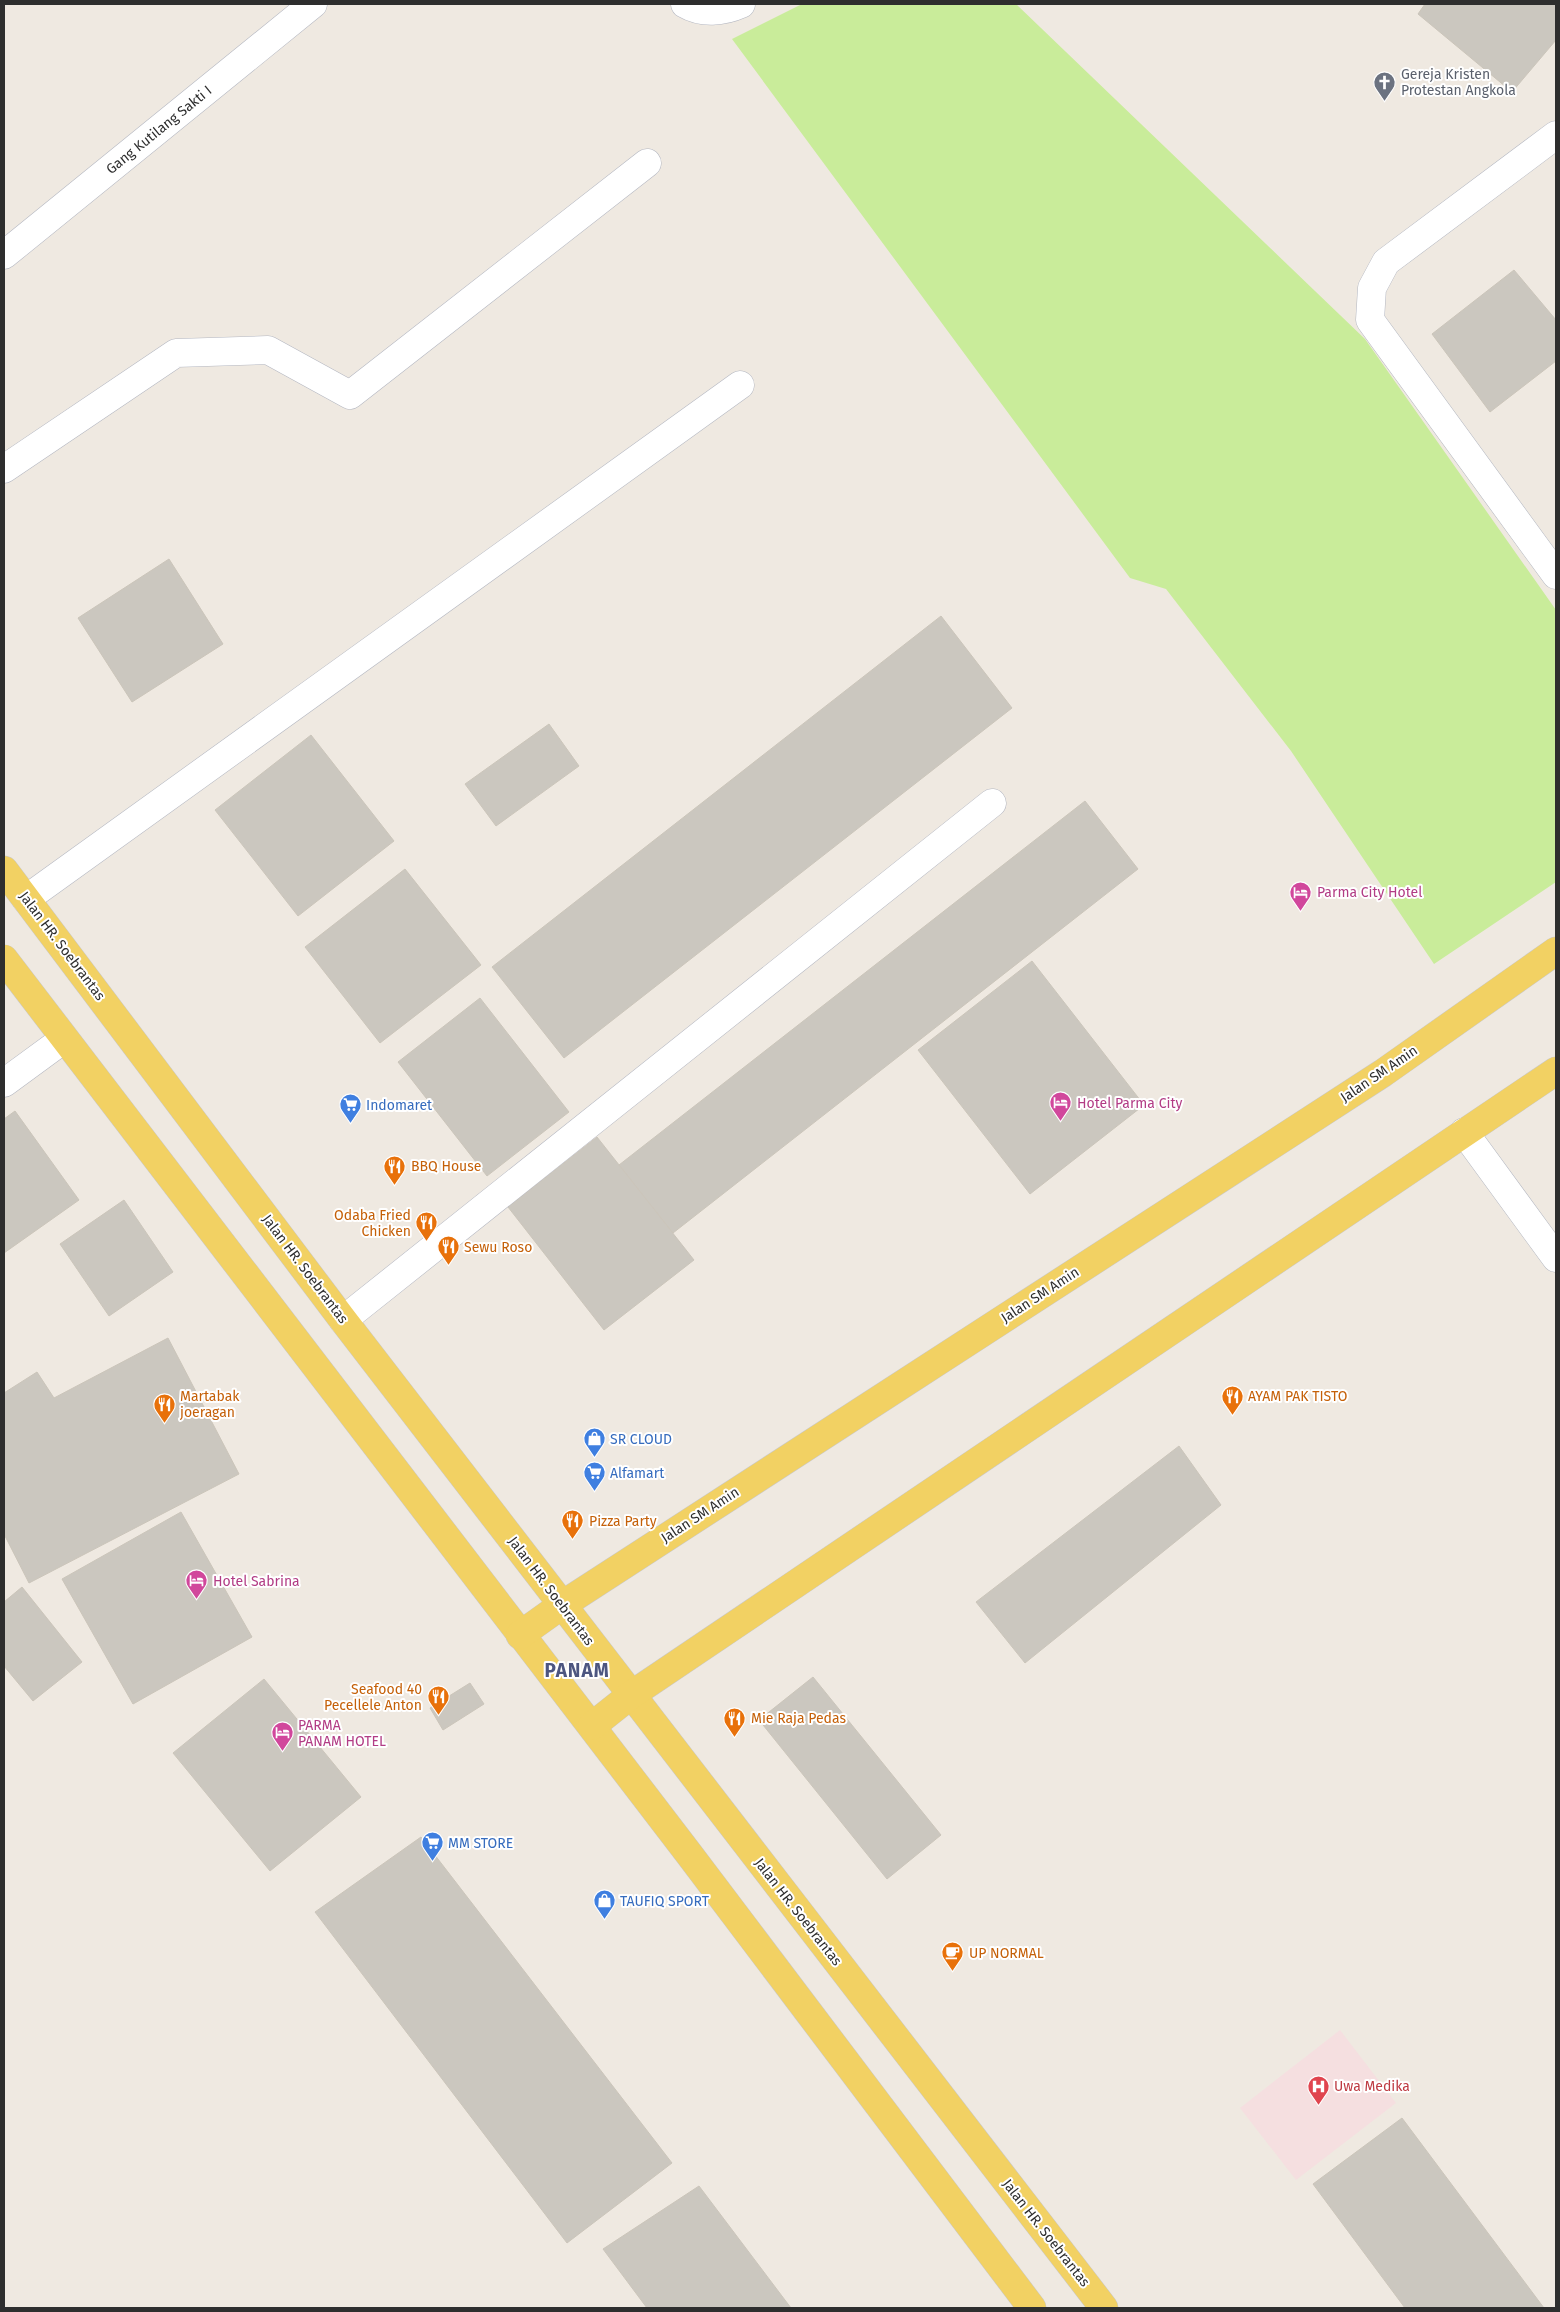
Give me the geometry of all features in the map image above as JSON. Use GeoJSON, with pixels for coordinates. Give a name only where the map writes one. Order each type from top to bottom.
{"type":"FeatureCollection","features":[{"type":"Feature","properties":{"kind":"main road","name":"Jalan HR. Soebrantas"},"geometry":{"type":"LineString","coordinates":[[4,870],[343,1320],[1104,2308]]}},
{"type":"Feature","properties":{"kind":"main road","name":"Jalan SM Amin"},"geometry":{"type":"LineString","coordinates":[[520,1635],[562,1604],[1383,1073],[1556,951]]}},
{"type":"Feature","properties":{"kind":"main road"},"geometry":{"type":"LineString","coordinates":[[4,959],[520,1635],[592,1726],[1032,2308]]}},
{"type":"Feature","properties":{"kind":"main road"},"geometry":{"type":"LineString","coordinates":[[592,1726],[631,1695],[1556,1071]]}},
{"type":"Feature","properties":{"kind":"street","name":"Gang Kutilang Sakti I"},"geometry":{"type":"LineString","coordinates":[[4,254],[312,4]]}},
{"type":"Feature","properties":{"kind":"street"},"geometry":{"type":"LineString","coordinates":[[685,4],[702,11],[730,9],[741,4]]}},
{"type":"Feature","properties":{"kind":"street"},"geometry":{"type":"LineString","coordinates":[[1556,135],[1386,262],[1372,288],[1370,320],[1556,576]]}},
{"type":"Feature","properties":{"kind":"street"},"geometry":{"type":"LineString","coordinates":[[4,469],[176,353],[268,350],[350,394],[647,163]]}},
{"type":"Feature","properties":{"kind":"street"},"geometry":{"type":"LineString","coordinates":[[26,899],[740,385]]}},
{"type":"Feature","properties":{"kind":"street"},"geometry":{"type":"LineString","coordinates":[[343,1320],[992,803]]}},
{"type":"Feature","properties":{"kind":"street"},"geometry":{"type":"LineString","coordinates":[[4,1083],[64,1039]]}},
{"type":"Feature","properties":{"kind":"street"},"geometry":{"type":"LineString","coordinates":[[1464,1132],[1556,1258]]}},
{"type":"Feature","properties":{"kind":"shaded area","name":"Uwa Medika"},"geometry":{"type":"Polygon","coordinates":[[[1340,2030],[1396,2103],[1296,2180],[1240,2108],[1340,2030]]]}},
{"type":"Feature","properties":{"kind":"green space"},"geometry":{"type":"Polygon","coordinates":[[[802,4],[1016,4],[1365,339],[1556,610],[1556,882],[1434,964],[1291,751],[1166,589],[1130,578],[732,39],[802,4]]]}},
{"type":"Feature","properties":{"kind":"building"},"geometry":{"type":"Polygon","coordinates":[[[1425,4],[1556,4],[1556,40],[1512,92],[1418,14],[1425,4]]]}},
{"type":"Feature","properties":{"kind":"building"},"geometry":{"type":"Polygon","coordinates":[[[1514,270],[1556,320],[1556,361],[1490,412],[1432,334],[1514,270]]]}},
{"type":"Feature","properties":{"kind":"building"},"geometry":{"type":"Polygon","coordinates":[[[169,559],[223,644],[132,702],[78,618],[169,559]]]}},
{"type":"Feature","properties":{"kind":"building"},"geometry":{"type":"Polygon","coordinates":[[[941,616],[1012,708],[564,1058],[492,967],[941,616]]]}},
{"type":"Feature","properties":{"kind":"building"},"geometry":{"type":"Polygon","coordinates":[[[549,724],[579,766],[496,826],[465,784],[549,724]]]}},
{"type":"Feature","properties":{"kind":"building"},"geometry":{"type":"Polygon","coordinates":[[[311,735],[394,841],[298,916],[215,810],[311,735]]]}},
{"type":"Feature","properties":{"kind":"building"},"geometry":{"type":"Polygon","coordinates":[[[1085,801],[1138,869],[673,1233],[619,1165],[1085,801]]]}},
{"type":"Feature","properties":{"kind":"building"},"geometry":{"type":"Polygon","coordinates":[[[405,869],[481,965],[380,1043],[305,947],[405,869]]]}},
{"type":"Feature","properties":{"kind":"building"},"geometry":{"type":"Polygon","coordinates":[[[1032,961],[1144,1105],[1030,1194],[918,1050],[1032,961]]]}},
{"type":"Feature","properties":{"kind":"building"},"geometry":{"type":"Polygon","coordinates":[[[480,998],[569,1112],[487,1176],[398,1062],[480,998]]]}},
{"type":"Feature","properties":{"kind":"building"},"geometry":{"type":"Polygon","coordinates":[[[15,1111],[79,1200],[4,1253],[4,1119],[15,1111]]]}},
{"type":"Feature","properties":{"kind":"building"},"geometry":{"type":"Polygon","coordinates":[[[597,1137],[694,1260],[604,1330],[508,1207],[597,1137]]]}},
{"type":"Feature","properties":{"kind":"building"},"geometry":{"type":"Polygon","coordinates":[[[124,1200],[173,1272],[109,1316],[60,1244],[124,1200]]]}},
{"type":"Feature","properties":{"kind":"building"},"geometry":{"type":"Polygon","coordinates":[[[168,1338],[239,1474],[29,1583],[4,1534],[4,1393],[37,1372],[54,1398],[168,1338]]]}},
{"type":"Feature","properties":{"kind":"building"},"geometry":{"type":"Polygon","coordinates":[[[1179,1446],[1221,1505],[1025,1663],[976,1602],[1179,1446]]]}},
{"type":"Feature","properties":{"kind":"building"},"geometry":{"type":"Polygon","coordinates":[[[181,1512],[252,1637],[133,1704],[62,1579],[181,1512]]]}},
{"type":"Feature","properties":{"kind":"building"},"geometry":{"type":"Polygon","coordinates":[[[22,1587],[82,1662],[33,1701],[4,1666],[4,1602],[22,1587]]]}},
{"type":"Feature","properties":{"kind":"building"},"geometry":{"type":"Polygon","coordinates":[[[813,1677],[941,1835],[887,1879],[759,1720],[813,1677]]]}},
{"type":"Feature","properties":{"kind":"building"},"geometry":{"type":"Polygon","coordinates":[[[264,1679],[361,1797],[270,1871],[173,1753],[264,1679]]]}},
{"type":"Feature","properties":{"kind":"building"},"geometry":{"type":"Polygon","coordinates":[[[470,1683],[484,1704],[443,1730],[430,1708],[470,1683]]]}},
{"type":"Feature","properties":{"kind":"building"},"geometry":{"type":"Polygon","coordinates":[[[421,1837],[672,2163],[567,2243],[315,1912],[421,1837]]]}},
{"type":"Feature","properties":{"kind":"building"},"geometry":{"type":"Polygon","coordinates":[[[1402,2118],[1544,2308],[1405,2308],[1313,2184],[1402,2118]]]}},
{"type":"Feature","properties":{"kind":"building"},"geometry":{"type":"Polygon","coordinates":[[[699,2186],[791,2308],[647,2308],[603,2249],[699,2186]]]}},
{"type":"Feature","properties":{"kind":"place","name":"Gereja Kristen Protestan Angkola"},"geometry":{"type":"Point","coordinates":[1385,101]}},
{"type":"Feature","properties":{"kind":"place","name":"Parma City Hotel"},"geometry":{"type":"Point","coordinates":[1301,911]}},
{"type":"Feature","properties":{"kind":"place","name":"Hotel Parma City"},"geometry":{"type":"Point","coordinates":[1061,1122]}},
{"type":"Feature","properties":{"kind":"place","name":"Indomaret"},"geometry":{"type":"Point","coordinates":[350,1124]}},
{"type":"Feature","properties":{"kind":"place","name":"BBQ House"},"geometry":{"type":"Point","coordinates":[395,1185]}},
{"type":"Feature","properties":{"kind":"place","name":"Odaba Fried Chicken"},"geometry":{"type":"Point","coordinates":[427,1242]}},
{"type":"Feature","properties":{"kind":"place","name":"Sewu Roso"},"geometry":{"type":"Point","coordinates":[448,1266]}},
{"type":"Feature","properties":{"kind":"place","name":"AYAM PAK TISTO"},"geometry":{"type":"Point","coordinates":[1232,1415]}},
{"type":"Feature","properties":{"kind":"place","name":"Martabak joeragan"},"geometry":{"type":"Point","coordinates":[164,1423]}},
{"type":"Feature","properties":{"kind":"place","name":"SR CLOUD"},"geometry":{"type":"Point","coordinates":[594,1458]}},
{"type":"Feature","properties":{"kind":"place","name":"Alfamart"},"geometry":{"type":"Point","coordinates":[594,1492]}},
{"type":"Feature","properties":{"kind":"place","name":"Pizza Party"},"geometry":{"type":"Point","coordinates":[573,1540]}},
{"type":"Feature","properties":{"kind":"place","name":"Hotel Sabrina"},"geometry":{"type":"Point","coordinates":[197,1600]}},
{"type":"Feature","properties":{"kind":"place","name":"Seafood 40 Pecellele Anton"},"geometry":{"type":"Point","coordinates":[438,1716]}},
{"type":"Feature","properties":{"kind":"place","name":"Mie Raja Pedas"},"geometry":{"type":"Point","coordinates":[735,1737]}},
{"type":"Feature","properties":{"kind":"place","name":"PARMA PANAM HOTEL"},"geometry":{"type":"Point","coordinates":[282,1752]}},
{"type":"Feature","properties":{"kind":"place","name":"MM STORE"},"geometry":{"type":"Point","coordinates":[432,1862]}},
{"type":"Feature","properties":{"kind":"place","name":"TAUFIQ SPORT"},"geometry":{"type":"Point","coordinates":[604,1920]}},
{"type":"Feature","properties":{"kind":"place","name":"UP NORMAL"},"geometry":{"type":"Point","coordinates":[953,1972]}},
{"type":"Feature","properties":{"kind":"place","name":"Uwa Medika"},"geometry":{"type":"Point","coordinates":[1318,2105]}},
{"type":"Feature","properties":{"kind":"district","name":"PANAM"},"geometry":{"type":"Point","coordinates":[577,1670]}}]}
